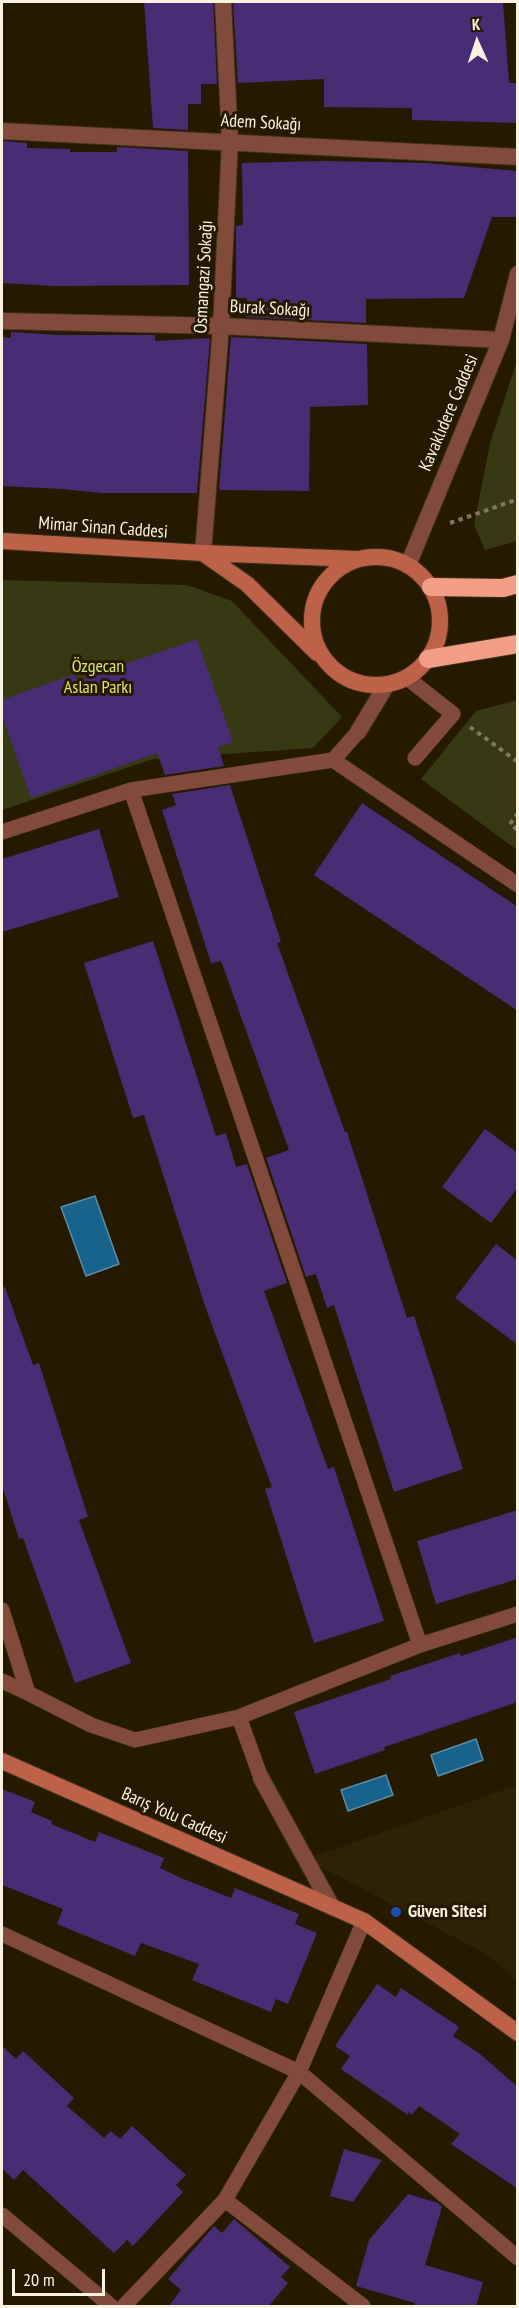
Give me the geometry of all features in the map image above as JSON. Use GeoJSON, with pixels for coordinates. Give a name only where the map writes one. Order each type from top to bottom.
{"type":"FeatureCollection","features":[{"type":"Feature","properties":{"kind":"highway"},"geometry":{"type":"LineString","coordinates":[[431,587],[503,588],[518,584]]}},
{"type":"Feature","properties":{"kind":"highway"},"geometry":{"type":"LineString","coordinates":[[428,659],[518,644]]}},
{"type":"Feature","properties":{"kind":"main road","name":"Mimar Sinan Caddesi"},"geometry":{"type":"LineString","coordinates":[[2,541],[203,554],[360,559]]}},
{"type":"Feature","properties":{"kind":"main road","name":"Mimar Sinan Caddesi"},"geometry":{"type":"LineString","coordinates":[[203,554],[248,584],[328,663]]}},
{"type":"Feature","properties":{"kind":"main road"},"geometry":{"type":"LineString","coordinates":[[376,556],[408,564],[431,587],[438,603],[441,622],[438,640],[428,659],[406,676],[387,684],[365,684],[345,677],[328,663],[318,648],[312,630],[312,611],[318,594],[328,578],[343,566],[360,559],[376,556]]}},
{"type":"Feature","properties":{"kind":"main road","name":"Barış Yolu Caddesi"},"geometry":{"type":"LineString","coordinates":[[2,1761],[364,1921],[518,2033]]}},
{"type":"Feature","properties":{"kind":"street","name":"Osmangazi Sokağı"},"geometry":{"type":"LineString","coordinates":[[203,554],[221,326],[230,141],[223,2]]}},
{"type":"Feature","properties":{"kind":"street","name":"Adem Sokağı"},"geometry":{"type":"LineString","coordinates":[[2,131],[518,157]]}},
{"type":"Feature","properties":{"kind":"street","name":"Kavaklıdere Caddesi"},"geometry":{"type":"LineString","coordinates":[[408,564],[501,340],[518,274]]}},
{"type":"Feature","properties":{"kind":"street","name":"Burak Sokağı"},"geometry":{"type":"LineString","coordinates":[[2,321],[221,326],[501,340]]}},
{"type":"Feature","properties":{"kind":"street"},"geometry":{"type":"LineString","coordinates":[[358,732],[387,684]]}},
{"type":"Feature","properties":{"kind":"street"},"geometry":{"type":"LineString","coordinates":[[261,1778],[332,1906]]}},
{"type":"Feature","properties":{"kind":"lane"},"geometry":{"type":"LineString","coordinates":[[406,676],[453,714],[415,758]]}},
{"type":"Feature","properties":{"kind":"lane"},"geometry":{"type":"LineString","coordinates":[[2,832],[131,790],[333,760],[358,732]]}},
{"type":"Feature","properties":{"kind":"lane"},"geometry":{"type":"LineString","coordinates":[[333,760],[518,885]]}},
{"type":"Feature","properties":{"kind":"lane"},"geometry":{"type":"LineString","coordinates":[[131,790],[420,1645]]}},
{"type":"Feature","properties":{"kind":"lane"},"geometry":{"type":"LineString","coordinates":[[2,1610],[28,1693]]}},
{"type":"Feature","properties":{"kind":"lane"},"geometry":{"type":"LineString","coordinates":[[2,1682],[91,1725],[135,1740],[238,1717],[420,1645],[518,1614]]}},
{"type":"Feature","properties":{"kind":"lane"},"geometry":{"type":"LineString","coordinates":[[238,1717],[261,1778]]}},
{"type":"Feature","properties":{"kind":"lane"},"geometry":{"type":"LineString","coordinates":[[124,2307],[225,2200],[299,2073],[364,1921]]}},
{"type":"Feature","properties":{"kind":"lane"},"geometry":{"type":"LineString","coordinates":[[2,1934],[299,2073],[518,2258]]}},
{"type":"Feature","properties":{"kind":"lane"},"geometry":{"type":"LineString","coordinates":[[225,2200],[363,2307]]}},
{"type":"Feature","properties":{"kind":"lane"},"geometry":{"type":"LineString","coordinates":[[2,2215],[111,2307]]}},
{"type":"Feature","properties":{"kind":"path"},"geometry":{"type":"LineString","coordinates":[[421,533],[518,499]]}},
{"type":"Feature","properties":{"kind":"path"},"geometry":{"type":"LineString","coordinates":[[453,714],[518,762]]}},
{"type":"Feature","properties":{"kind":"path"},"geometry":{"type":"LineString","coordinates":[[518,813],[510,824],[518,830]]}},
{"type":"Feature","properties":{"kind":"shaded area"},"geometry":{"type":"Polygon","coordinates":[[[517,1785],[517,1981],[486,1954],[306,1859],[517,1785]]]}},
{"type":"Feature","properties":{"kind":"green space"},"geometry":{"type":"Polygon","coordinates":[[[517,361],[517,541],[485,550],[474,525],[490,443],[517,361]]]}},
{"type":"Feature","properties":{"kind":"green space","name":"Özgecan Aslan Parkı"},"geometry":{"type":"Polygon","coordinates":[[[2,580],[187,585],[232,601],[342,717],[313,748],[153,759],[2,810],[2,580]]]}},
{"type":"Feature","properties":{"kind":"green space"},"geometry":{"type":"Polygon","coordinates":[[[518,700],[517,850],[421,779],[476,711],[518,700]]]}},
{"type":"Feature","properties":{"kind":"water"},"geometry":{"type":"Polygon","coordinates":[[[95,1196],[119,1264],[86,1276],[61,1207],[95,1196]]]}},
{"type":"Feature","properties":{"kind":"water"},"geometry":{"type":"Polygon","coordinates":[[[476,1739],[483,1760],[438,1776],[431,1755],[476,1739]]]}},
{"type":"Feature","properties":{"kind":"water"},"geometry":{"type":"Polygon","coordinates":[[[386,1775],[393,1795],[348,1811],[341,1790],[386,1775]]]}},
{"type":"Feature","properties":{"kind":"building"},"geometry":{"type":"Polygon","coordinates":[[[144,2],[213,2],[217,84],[201,84],[201,104],[188,104],[188,130],[153,128],[144,2]]]}},
{"type":"Feature","properties":{"kind":"building"},"geometry":{"type":"Polygon","coordinates":[[[233,2],[503,2],[509,83],[518,83],[518,123],[412,120],[412,108],[324,107],[324,79],[238,83],[233,2]]]}},
{"type":"Feature","properties":{"kind":"building"},"geometry":{"type":"Polygon","coordinates":[[[2,141],[27,143],[27,148],[70,149],[70,152],[117,152],[117,147],[188,151],[189,285],[55,286],[2,283],[2,141]]]}},
{"type":"Feature","properties":{"kind":"building"},"geometry":{"type":"Polygon","coordinates":[[[324,161],[426,163],[517,171],[517,217],[492,217],[464,298],[366,299],[366,323],[246,317],[247,298],[236,298],[236,226],[243,225],[242,163],[324,161]]]}},
{"type":"Feature","properties":{"kind":"building"},"geometry":{"type":"Polygon","coordinates":[[[11,332],[57,335],[155,335],[155,341],[210,338],[197,493],[102,493],[2,486],[2,337],[11,338],[11,332]]]}},
{"type":"Feature","properties":{"kind":"building"},"geometry":{"type":"Polygon","coordinates":[[[231,337],[367,344],[368,405],[310,407],[309,491],[219,490],[231,337]]]}},
{"type":"Feature","properties":{"kind":"building"},"geometry":{"type":"Polygon","coordinates":[[[197,639],[233,742],[218,747],[224,766],[165,775],[157,753],[31,798],[2,715],[2,700],[74,674],[77,681],[197,639]]]}},
{"type":"Feature","properties":{"kind":"building"},"geometry":{"type":"Polygon","coordinates":[[[230,785],[281,942],[277,943],[345,1132],[347,1132],[407,1318],[414,1316],[463,1469],[394,1492],[334,1305],[327,1308],[316,1274],[306,1277],[266,1158],[289,1150],[221,961],[211,963],[162,810],[176,805],[172,794],[230,785]]]}},
{"type":"Feature","properties":{"kind":"building"},"geometry":{"type":"Polygon","coordinates":[[[362,803],[518,907],[518,1011],[314,875],[362,803]]]}},
{"type":"Feature","properties":{"kind":"building"},"geometry":{"type":"Polygon","coordinates":[[[99,829],[119,897],[2,932],[2,859],[99,829]]]}},
{"type":"Feature","properties":{"kind":"building"},"geometry":{"type":"Polygon","coordinates":[[[153,941],[216,1136],[226,1133],[236,1167],[247,1164],[287,1283],[264,1291],[328,1469],[334,1467],[384,1621],[314,1643],[265,1489],[272,1487],[206,1309],[144,1115],[133,1118],[84,963],[153,941]]]}},
{"type":"Feature","properties":{"kind":"building"},"geometry":{"type":"Polygon","coordinates":[[[485,1129],[518,1153],[518,1187],[491,1223],[442,1187],[485,1129]]]}},
{"type":"Feature","properties":{"kind":"building"},"geometry":{"type":"Polygon","coordinates":[[[496,1244],[518,1261],[518,1345],[455,1298],[496,1244]]]}},
{"type":"Feature","properties":{"kind":"building"},"geometry":{"type":"Polygon","coordinates":[[[5,1287],[33,1365],[39,1363],[88,1517],[79,1520],[131,1663],[75,1683],[23,1538],[19,1539],[2,1485],[2,1288],[5,1287]]]}},
{"type":"Feature","properties":{"kind":"building"},"geometry":{"type":"Polygon","coordinates":[[[518,1510],[518,1579],[436,1604],[417,1541],[518,1510]]]}},
{"type":"Feature","properties":{"kind":"building"},"geometry":{"type":"Polygon","coordinates":[[[518,1637],[518,1702],[384,1747],[385,1750],[315,1774],[294,1712],[391,1679],[390,1676],[518,1637]]]}},
{"type":"Feature","properties":{"kind":"building"},"geometry":{"type":"Polygon","coordinates":[[[2,1789],[35,1802],[31,1812],[52,1821],[51,1824],[95,1842],[99,1832],[164,1858],[160,1868],[181,1878],[231,1898],[235,1888],[299,1914],[295,1924],[317,1933],[288,2004],[276,1999],[271,2012],[192,1980],[199,1964],[141,1943],[135,1956],[57,1924],[63,1909],[2,1885],[2,1789]]]}},
{"type":"Feature","properties":{"kind":"building"},"geometry":{"type":"Polygon","coordinates":[[[377,1984],[396,1997],[401,1988],[459,2027],[453,2036],[480,2054],[518,2087],[518,2189],[451,2144],[460,2134],[419,2106],[412,2115],[409,2112],[408,2115],[341,2069],[350,2056],[335,2046],[377,1984]]]}},
{"type":"Feature","properties":{"kind":"building"},"geometry":{"type":"Polygon","coordinates":[[[2,2046],[16,2059],[23,2051],[74,2098],[67,2106],[104,2138],[111,2131],[120,2139],[132,2126],[186,2175],[176,2185],[183,2192],[133,2246],[127,2240],[114,2253],[23,2170],[14,2180],[2,2168],[2,2046]]]}},
{"type":"Feature","properties":{"kind":"building"},"geometry":{"type":"Polygon","coordinates":[[[344,2149],[382,2160],[353,2202],[330,2196],[344,2149]]]}},
{"type":"Feature","properties":{"kind":"building"},"geometry":{"type":"Polygon","coordinates":[[[408,2194],[438,2203],[442,2207],[425,2265],[483,2282],[476,2307],[414,2307],[415,2303],[356,2286],[369,2240],[408,2194]]]}},
{"type":"Feature","properties":{"kind":"building"},"geometry":{"type":"Polygon","coordinates":[[[234,2219],[290,2267],[281,2277],[288,2283],[268,2307],[168,2307],[181,2290],[168,2279],[214,2226],[222,2233],[234,2219]]]}},
{"type":"Feature","properties":{"kind":"place","name":"Güven Sitesi"},"geometry":{"type":"Point","coordinates":[396,1912]}}]}
